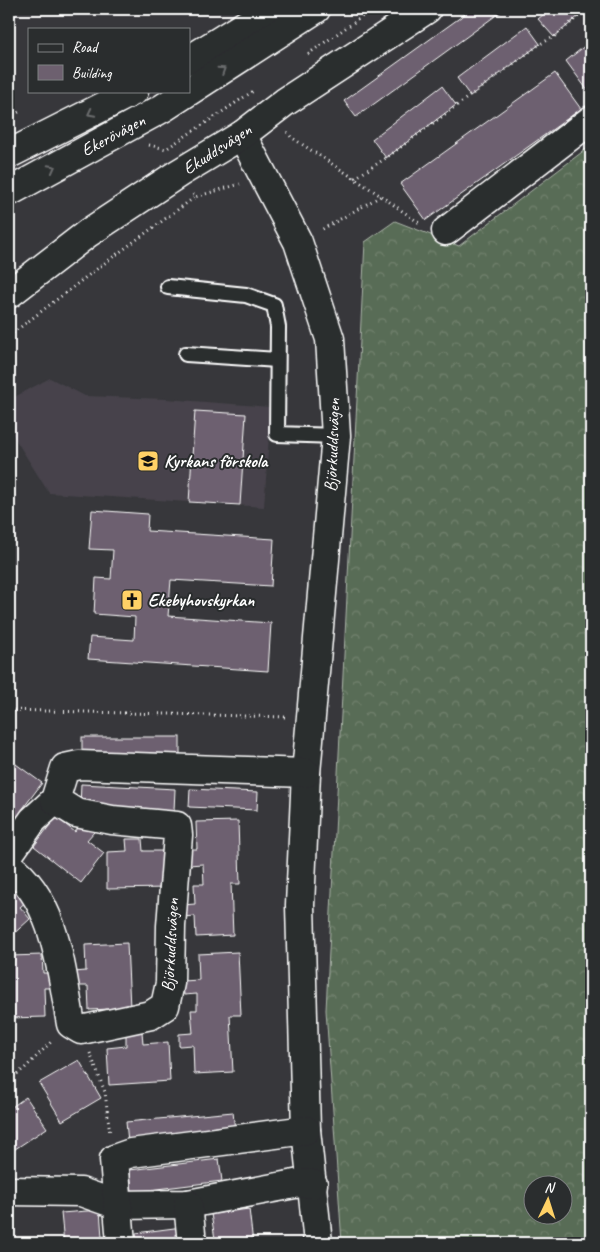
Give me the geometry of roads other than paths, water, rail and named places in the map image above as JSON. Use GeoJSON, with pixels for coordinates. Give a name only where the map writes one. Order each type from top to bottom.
{"type":"FeatureCollection","features":[{"type":"Feature","properties":{"kind":"street"},"geometry":{"type":"LineString","coordinates":[[190,59],[271,9]]}},
{"type":"Feature","properties":{"kind":"street","name":"Ekerövägen"},"geometry":{"type":"LineString","coordinates":[[190,91],[316,9]]}},
{"type":"Feature","properties":{"kind":"street","name":"Ekuddsvägen"},"geometry":{"type":"LineString","coordinates":[[9,294],[88,233],[179,173],[242,135],[274,110],[427,9]]}},
{"type":"Feature","properties":{"kind":"street","name":"Ekerövägen"},"geometry":{"type":"LineString","coordinates":[[9,154],[132,92]]}},
{"type":"Feature","properties":{"kind":"street","name":"Ekerövägen"},"geometry":{"type":"LineString","coordinates":[[9,192],[163,108],[188,92]]}},
{"type":"Feature","properties":{"kind":"street"},"geometry":{"type":"LineString","coordinates":[[446,231],[591,120]]}},
{"type":"Feature","properties":{"kind":"street","name":"Björkuddsvägen"},"geometry":{"type":"LineString","coordinates":[[242,135],[298,242],[330,339],[336,436],[306,773],[300,905],[306,1130],[318,1243]]}},
{"type":"Feature","properties":{"kind":"street"},"geometry":{"type":"LineString","coordinates":[[9,854],[33,820],[55,800],[65,768],[79,765],[306,773]]}},
{"type":"Feature","properties":{"kind":"street","name":"Björkuddsvägen"},"geometry":{"type":"LineString","coordinates":[[9,866],[23,876],[48,916],[76,1027],[151,1014],[165,1006],[170,983],[170,926],[178,835],[177,826],[112,820],[76,813],[55,800]]}},
{"type":"Feature","properties":{"kind":"street"},"geometry":{"type":"LineString","coordinates":[[121,1243],[114,1159],[131,1153],[306,1130]]}},
{"type":"Feature","properties":{"kind":"street"},"geometry":{"type":"LineString","coordinates":[[9,1191],[81,1192],[118,1206],[188,1204],[300,1183],[313,1184]]}},
{"type":"Feature","properties":{"kind":"street"},"geometry":{"type":"LineString","coordinates":[[188,1204],[192,1243]]}},
{"type":"Feature","properties":{"kind":"lane"},"geometry":{"type":"LineString","coordinates":[[168,287],[246,295],[274,305],[278,326],[277,434],[336,436]]}},
{"type":"Feature","properties":{"kind":"lane"},"geometry":{"type":"LineString","coordinates":[[186,354],[277,360]]}},
{"type":"Feature","properties":{"kind":"place","name":"Kyrkans förskola"},"geometry":{"type":"Point","coordinates":[148,461]}},
{"type":"Feature","properties":{"kind":"place","name":"Ekebyhovskyrkan"},"geometry":{"type":"Point","coordinates":[132,600]}}]}
